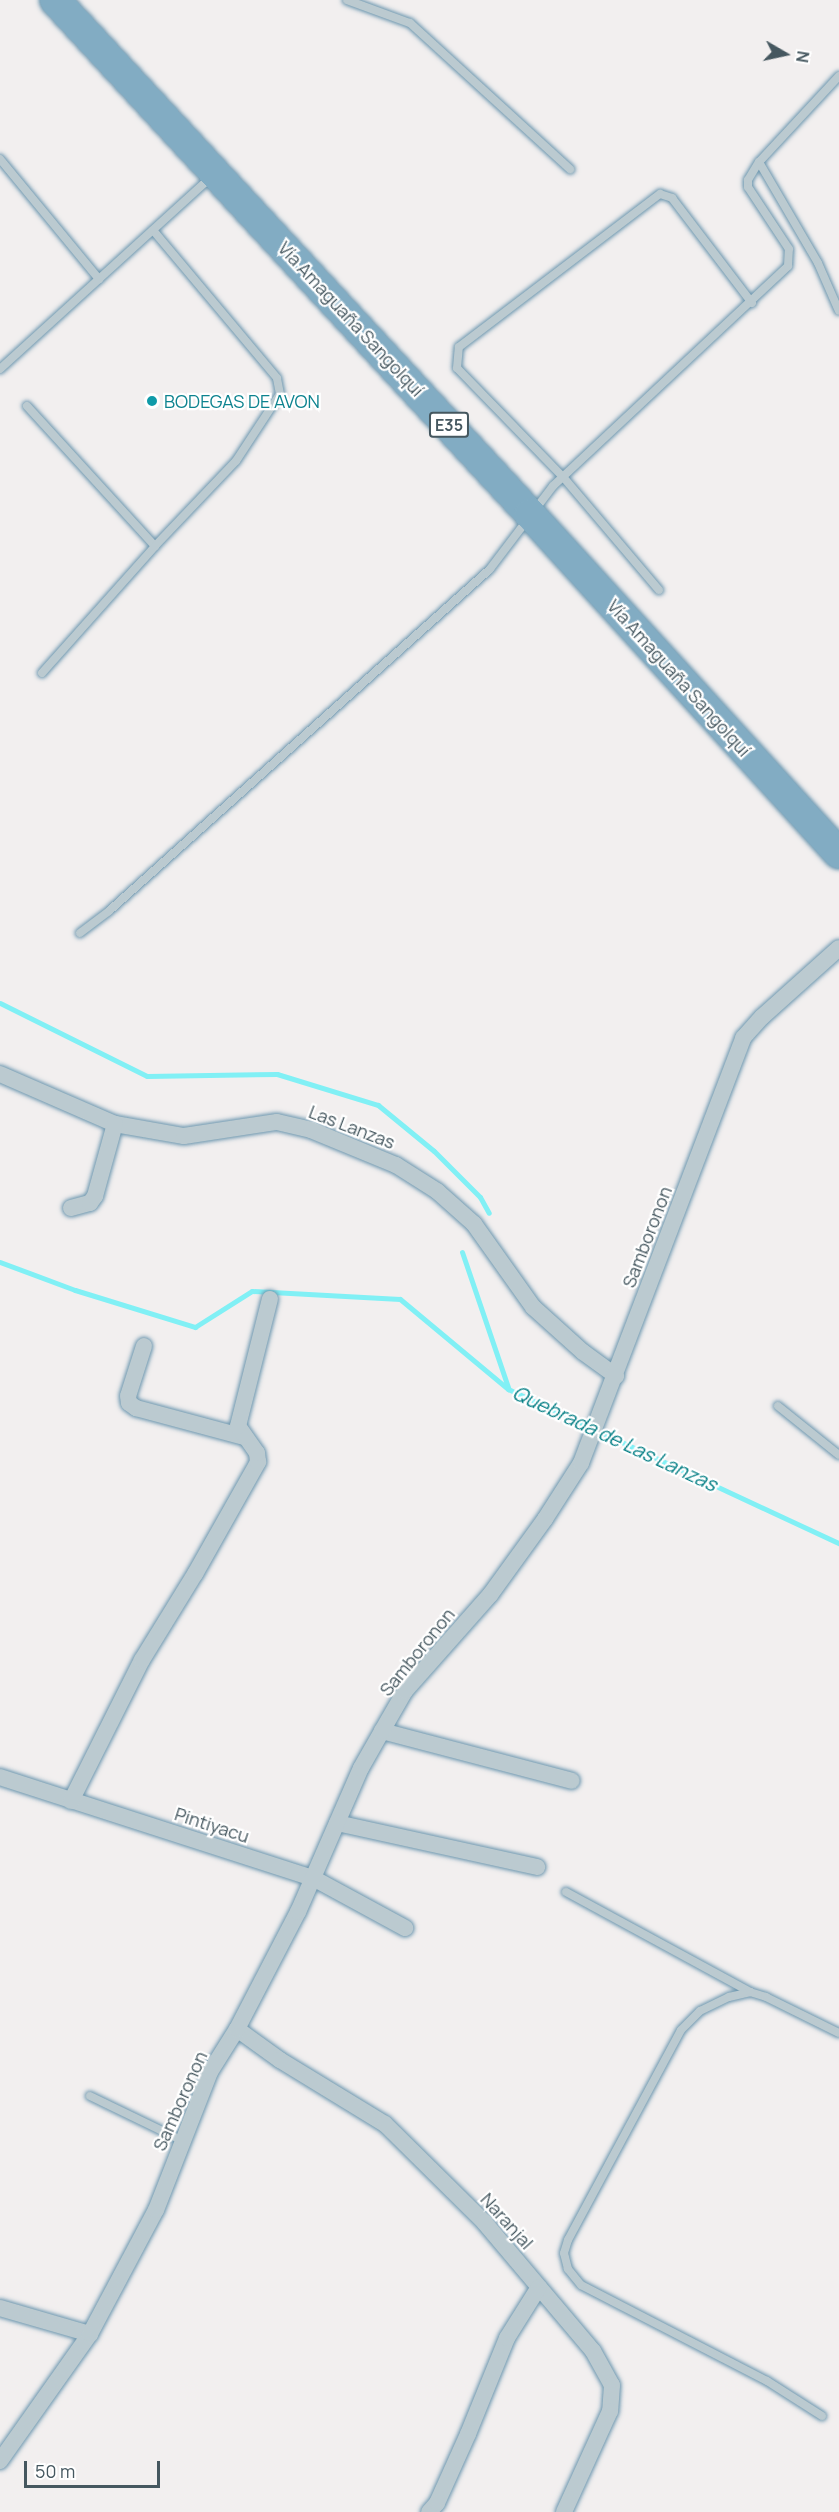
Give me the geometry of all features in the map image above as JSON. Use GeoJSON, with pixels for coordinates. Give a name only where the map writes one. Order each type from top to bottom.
{"type":"FeatureCollection","features":[{"type":"Feature","properties":{"kind":"highway","name":"Vía Amaguaña Sangolquí"},"geometry":{"type":"LineString","coordinates":[[55,0],[530,514],[839,854]]}},
{"type":"Feature","properties":{"kind":"street","name":"Samboronon"},"geometry":{"type":"LineString","coordinates":[[0,2460],[90,2334],[156,2210],[210,2072],[237,2030],[313,1878],[361,1768],[405,1691],[497,1585],[545,1519],[581,1463],[743,1038],[762,1017],[839,948]]}},
{"type":"Feature","properties":{"kind":"street","name":"Las Lanzas"},"geometry":{"type":"LineString","coordinates":[[0,1074],[115,1124],[184,1136],[277,1122],[311,1130],[396,1165],[437,1191],[474,1224],[532,1306],[613,1383]]}},
{"type":"Feature","properties":{"kind":"street"},"geometry":{"type":"LineString","coordinates":[[71,1208],[90,1203],[95,1196],[115,1124]]}},
{"type":"Feature","properties":{"kind":"street"},"geometry":{"type":"LineString","coordinates":[[71,1801],[142,1660],[195,1574],[258,1462],[257,1453],[238,1426],[239,1412],[270,1299]]}},
{"type":"Feature","properties":{"kind":"street"},"geometry":{"type":"LineString","coordinates":[[144,1346],[128,1396],[129,1403],[136,1408],[244,1437]]}},
{"type":"Feature","properties":{"kind":"street"},"geometry":{"type":"LineString","coordinates":[[382,1731],[572,1781]]}},
{"type":"Feature","properties":{"kind":"street","name":"Pintiyacu"},"geometry":{"type":"LineString","coordinates":[[0,1777],[313,1878],[405,1928]]}},
{"type":"Feature","properties":{"kind":"street"},"geometry":{"type":"LineString","coordinates":[[337,1823],[537,1867]]}},
{"type":"Feature","properties":{"kind":"street","name":"Naranjal"},"geometry":{"type":"LineString","coordinates":[[237,2030],[280,2060],[385,2124],[484,2222],[593,2351],[612,2385],[610,2411],[564,2512]]}},
{"type":"Feature","properties":{"kind":"street"},"geometry":{"type":"LineString","coordinates":[[429,2512],[437,2503],[468,2434],[507,2338],[539,2287]]}},
{"type":"Feature","properties":{"kind":"street"},"geometry":{"type":"LineString","coordinates":[[0,2308],[90,2334]]}},
{"type":"Feature","properties":{"kind":"lane"},"geometry":{"type":"LineString","coordinates":[[347,0],[410,23],[570,169]]}},
{"type":"Feature","properties":{"kind":"lane"},"geometry":{"type":"LineString","coordinates":[[80,933],[117,903],[490,569],[530,514],[562,477],[752,303],[788,266],[789,249],[748,187],[748,180],[759,162],[839,76]]}},
{"type":"Feature","properties":{"kind":"lane"},"geometry":{"type":"LineString","coordinates":[[0,159],[99,279]]}},
{"type":"Feature","properties":{"kind":"lane"},"geometry":{"type":"LineString","coordinates":[[759,162],[818,263],[839,311]]}},
{"type":"Feature","properties":{"kind":"lane"},"geometry":{"type":"LineString","coordinates":[[0,369],[216,172]]}},
{"type":"Feature","properties":{"kind":"lane"},"geometry":{"type":"LineString","coordinates":[[659,590],[562,477],[457,368],[459,347],[660,194],[672,198],[752,303]]}},
{"type":"Feature","properties":{"kind":"lane"},"geometry":{"type":"LineString","coordinates":[[42,673],[155,546],[236,461],[280,394],[277,378],[153,230]]}},
{"type":"Feature","properties":{"kind":"lane"},"geometry":{"type":"LineString","coordinates":[[27,406],[155,546]]}},
{"type":"Feature","properties":{"kind":"lane"},"geometry":{"type":"LineString","coordinates":[[778,1406],[839,1455]]}},
{"type":"Feature","properties":{"kind":"lane"},"geometry":{"type":"LineString","coordinates":[[566,1892],[750,1992],[766,1997],[839,2033]]}},
{"type":"Feature","properties":{"kind":"lane"},"geometry":{"type":"LineString","coordinates":[[750,1992],[729,1997],[700,2011],[681,2030],[568,2240],[564,2253],[568,2269],[581,2285],[767,2381],[822,2416]]}},
{"type":"Feature","properties":{"kind":"lane"},"geometry":{"type":"LineString","coordinates":[[90,2097],[183,2141]]}},
{"type":"Feature","properties":{"kind":"waterway"},"geometry":{"type":"LineString","coordinates":[[0,1003],[147,1076],[277,1074],[378,1105],[434,1151],[480,1197],[489,1213]]}},
{"type":"Feature","properties":{"kind":"waterway"},"geometry":{"type":"LineString","coordinates":[[462,1252],[508,1387]]}},
{"type":"Feature","properties":{"kind":"waterway","name":"Quebrada de Las Lanzas"},"geometry":{"type":"LineString","coordinates":[[0,1262],[75,1290],[195,1327],[252,1291],[400,1299],[508,1389],[839,1543]]}},
{"type":"Feature","properties":{"kind":"place","name":"BODEGAS DE AVON"},"geometry":{"type":"Point","coordinates":[152,401]}}]}
